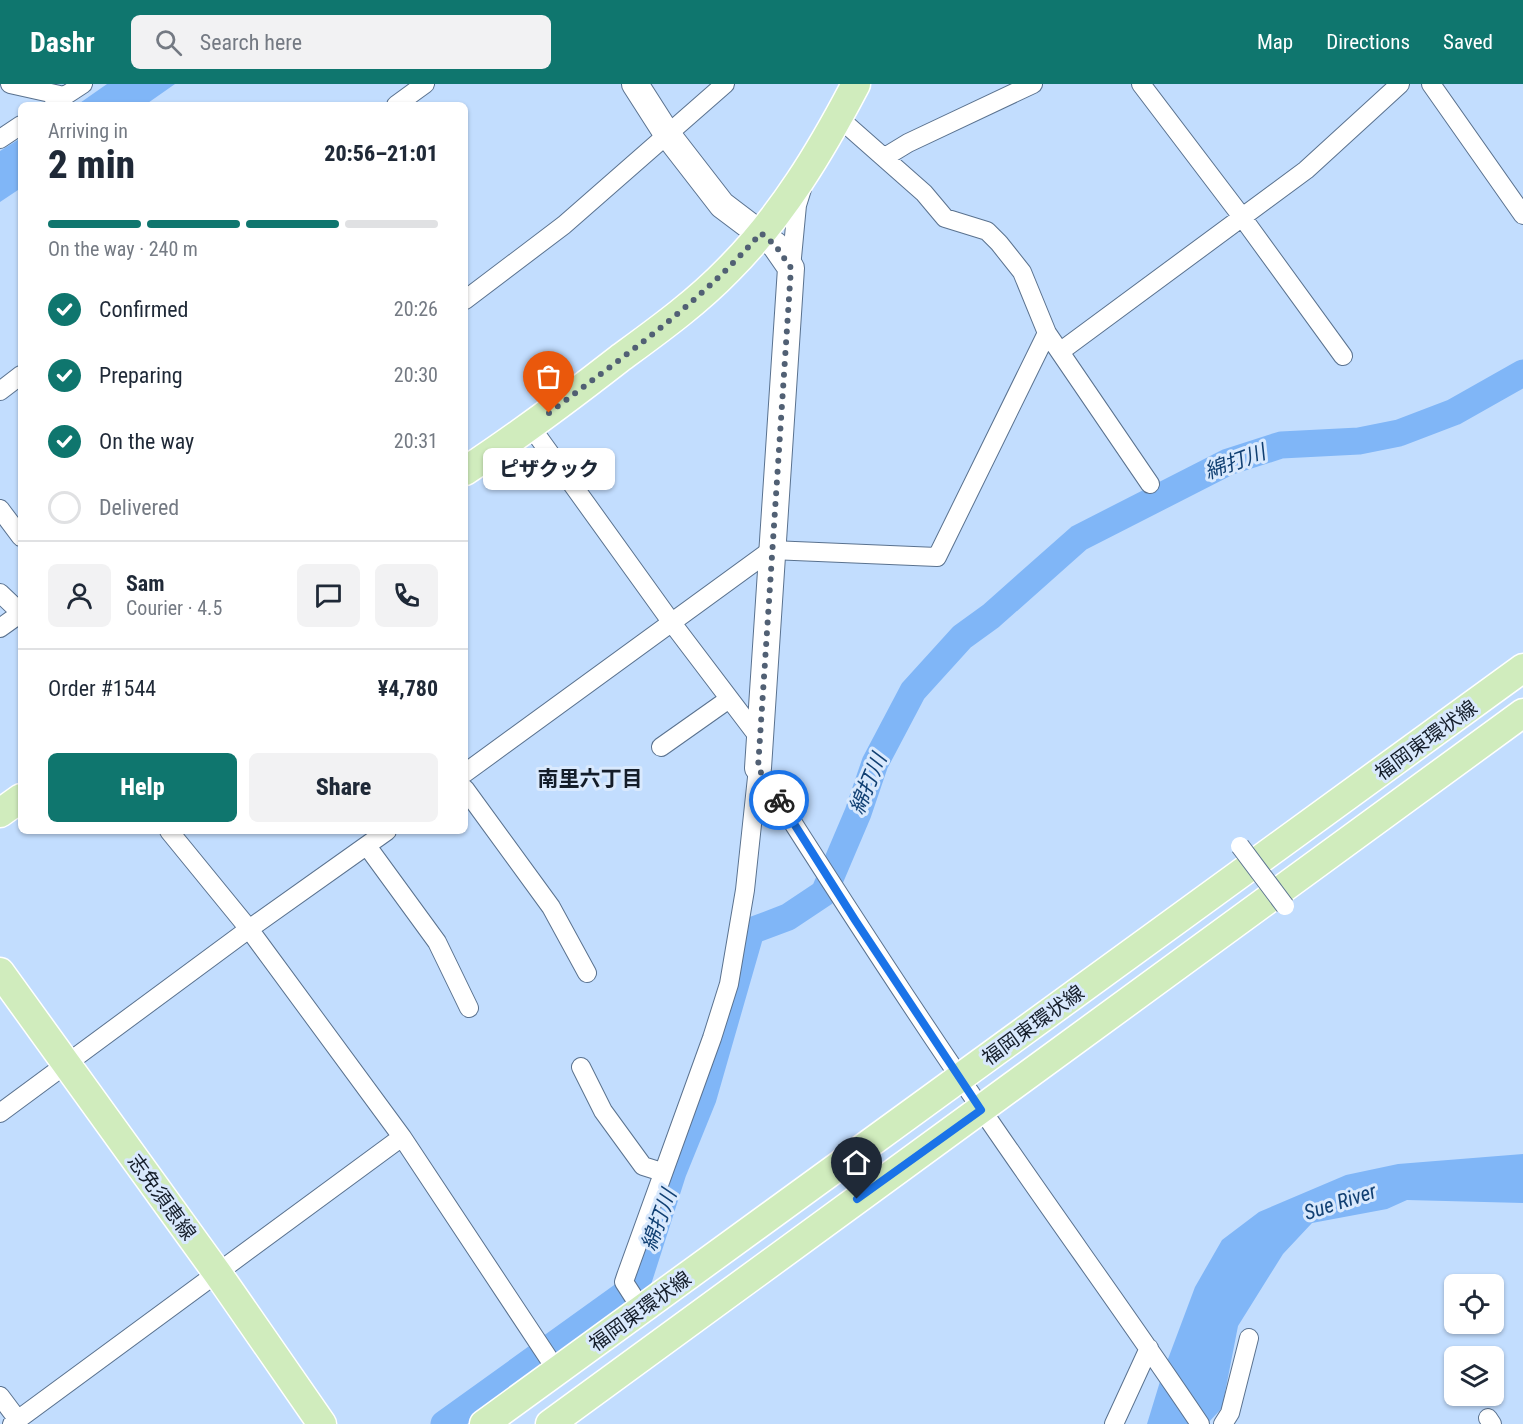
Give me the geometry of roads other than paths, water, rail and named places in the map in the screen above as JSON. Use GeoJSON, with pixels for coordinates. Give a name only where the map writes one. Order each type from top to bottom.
{"type":"FeatureCollection","features":[{"type":"Feature","properties":{"kind":"main road"},"geometry":{"type":"LineString","coordinates":[[468,469],[531,427],[689,307],[729,269],[761,233],[807,172],[856,84]]}},
{"type":"Feature","properties":{"kind":"main road","name":"福岡東環状線"},"geometry":{"type":"LineString","coordinates":[[484,1424],[547,1357],[961,1077],[1523,668]]}},
{"type":"Feature","properties":{"kind":"main road","name":"福岡東環状線"},"geometry":{"type":"LineString","coordinates":[[550,1424],[1523,713]]}},
{"type":"Feature","properties":{"kind":"main road"},"geometry":{"type":"LineString","coordinates":[[0,813],[18,800]]}},
{"type":"Feature","properties":{"kind":"main road","name":"志免須恵線"},"geometry":{"type":"LineString","coordinates":[[0,972],[218,1274],[322,1424]]}},
{"type":"Feature","properties":{"kind":"street"},"geometry":{"type":"LineString","coordinates":[[10,84],[58,101],[83,84]]}},
{"type":"Feature","properties":{"kind":"street"},"geometry":{"type":"LineString","coordinates":[[400,102],[425,84]]}},
{"type":"Feature","properties":{"kind":"street"},"geometry":{"type":"LineString","coordinates":[[635,84],[667,134],[722,205],[775,245],[791,268]]}},
{"type":"Feature","properties":{"kind":"street"},"geometry":{"type":"LineString","coordinates":[[468,298],[564,225],[725,84]]}},
{"type":"Feature","properties":{"kind":"street"},"geometry":{"type":"LineString","coordinates":[[885,157],[908,143],[1033,84]]}},
{"type":"Feature","properties":{"kind":"street"},"geometry":{"type":"LineString","coordinates":[[1141,84],[1343,356]]}},
{"type":"Feature","properties":{"kind":"street"},"geometry":{"type":"LineString","coordinates":[[1061,351],[1306,170],[1400,84]]}},
{"type":"Feature","properties":{"kind":"street"},"geometry":{"type":"LineString","coordinates":[[1431,84],[1523,215]]}},
{"type":"Feature","properties":{"kind":"street"},"geometry":{"type":"LineString","coordinates":[[839,118],[924,193],[945,218],[987,231],[999,243],[1022,272],[1047,333],[1150,484]]}},
{"type":"Feature","properties":{"kind":"street"},"geometry":{"type":"LineString","coordinates":[[0,139],[18,127]]}},
{"type":"Feature","properties":{"kind":"street"},"geometry":{"type":"LineString","coordinates":[[634,1296],[662,1172],[712,1038],[729,984],[745,890],[758,768],[791,268],[797,205],[807,172]]}},
{"type":"Feature","properties":{"kind":"street"},"geometry":{"type":"LineString","coordinates":[[468,771],[771,550],[938,557],[1047,333]]}},
{"type":"Feature","properties":{"kind":"street"},"geometry":{"type":"LineString","coordinates":[[0,391],[18,377]]}},
{"type":"Feature","properties":{"kind":"street"},"geometry":{"type":"LineString","coordinates":[[531,427],[672,623],[760,739]]}},
{"type":"Feature","properties":{"kind":"street"},"geometry":{"type":"LineString","coordinates":[[0,509],[18,533]]}},
{"type":"Feature","properties":{"kind":"street"},"geometry":{"type":"LineString","coordinates":[[0,593],[18,610]]}},
{"type":"Feature","properties":{"kind":"street"},"geometry":{"type":"LineString","coordinates":[[0,628],[18,615]]}},
{"type":"Feature","properties":{"kind":"street"},"geometry":{"type":"LineString","coordinates":[[661,747],[729,699]]}},
{"type":"Feature","properties":{"kind":"street"},"geometry":{"type":"LineString","coordinates":[[758,768],[834,888],[981,1110],[1151,1350],[1200,1424]]}},
{"type":"Feature","properties":{"kind":"street"},"geometry":{"type":"LineString","coordinates":[[468,793],[551,907],[587,973]]}},
{"type":"Feature","properties":{"kind":"street"},"geometry":{"type":"LineString","coordinates":[[171,834],[249,929],[402,1137],[547,1357]]}},
{"type":"Feature","properties":{"kind":"street"},"geometry":{"type":"LineString","coordinates":[[0,1113],[67,1066],[249,929],[383,834]]}},
{"type":"Feature","properties":{"kind":"street"},"geometry":{"type":"LineString","coordinates":[[367,846],[437,942],[469,1008]]}},
{"type":"Feature","properties":{"kind":"street"},"geometry":{"type":"LineString","coordinates":[[1240,846],[1285,906]]}},
{"type":"Feature","properties":{"kind":"street"},"geometry":{"type":"LineString","coordinates":[[581,1067],[603,1111],[643,1166],[662,1172]]}},
{"type":"Feature","properties":{"kind":"street"},"geometry":{"type":"LineString","coordinates":[[0,1396],[15,1422],[402,1137]]}},
{"type":"Feature","properties":{"kind":"street"},"geometry":{"type":"LineString","coordinates":[[1223,1424],[1230,1413],[1249,1338]]}},
{"type":"Feature","properties":{"kind":"street"},"geometry":{"type":"LineString","coordinates":[[1114,1424],[1151,1350]]}},
{"type":"Feature","properties":{"kind":"water"},"geometry":{"type":"Polygon","coordinates":[[[107,84],[175,84],[149,102],[81,102],[107,84]]]}},
{"type":"Feature","properties":{"kind":"water"},"geometry":{"type":"Polygon","coordinates":[[[18,140],[18,190],[0,202],[0,151],[18,140]]]}},
{"type":"Feature","properties":{"kind":"water","name":"Sue River"},"geometry":{"type":"Polygon","coordinates":[[[1523,1154],[1523,1203],[1407,1200],[1387,1209],[1312,1223],[1283,1254],[1238,1326],[1222,1408],[1207,1424],[1147,1424],[1162,1375],[1195,1287],[1222,1240],[1259,1212],[1346,1175],[1398,1164],[1523,1154]]]}},
{"type":"Feature","properties":{"kind":"waterway","name":"綿打川"},"geometry":{"type":"LineString","coordinates":[[444,1424],[629,1291],[639,1278],[673,1172],[703,1098],[751,931],[788,917],[824,893],[858,813],[875,763],[913,691],[962,637],[991,616],[1079,538],[1228,462],[1281,445],[1359,441],[1399,433],[1454,412],[1523,373]]}},
{"type":"Feature","properties":{"kind":"place","name":"ピザクック"},"geometry":{"type":"Point","coordinates":[549,413]}},
{"type":"Feature","properties":{"kind":"district","name":"南里六丁目"},"geometry":{"type":"Point","coordinates":[590,779]}}]}
